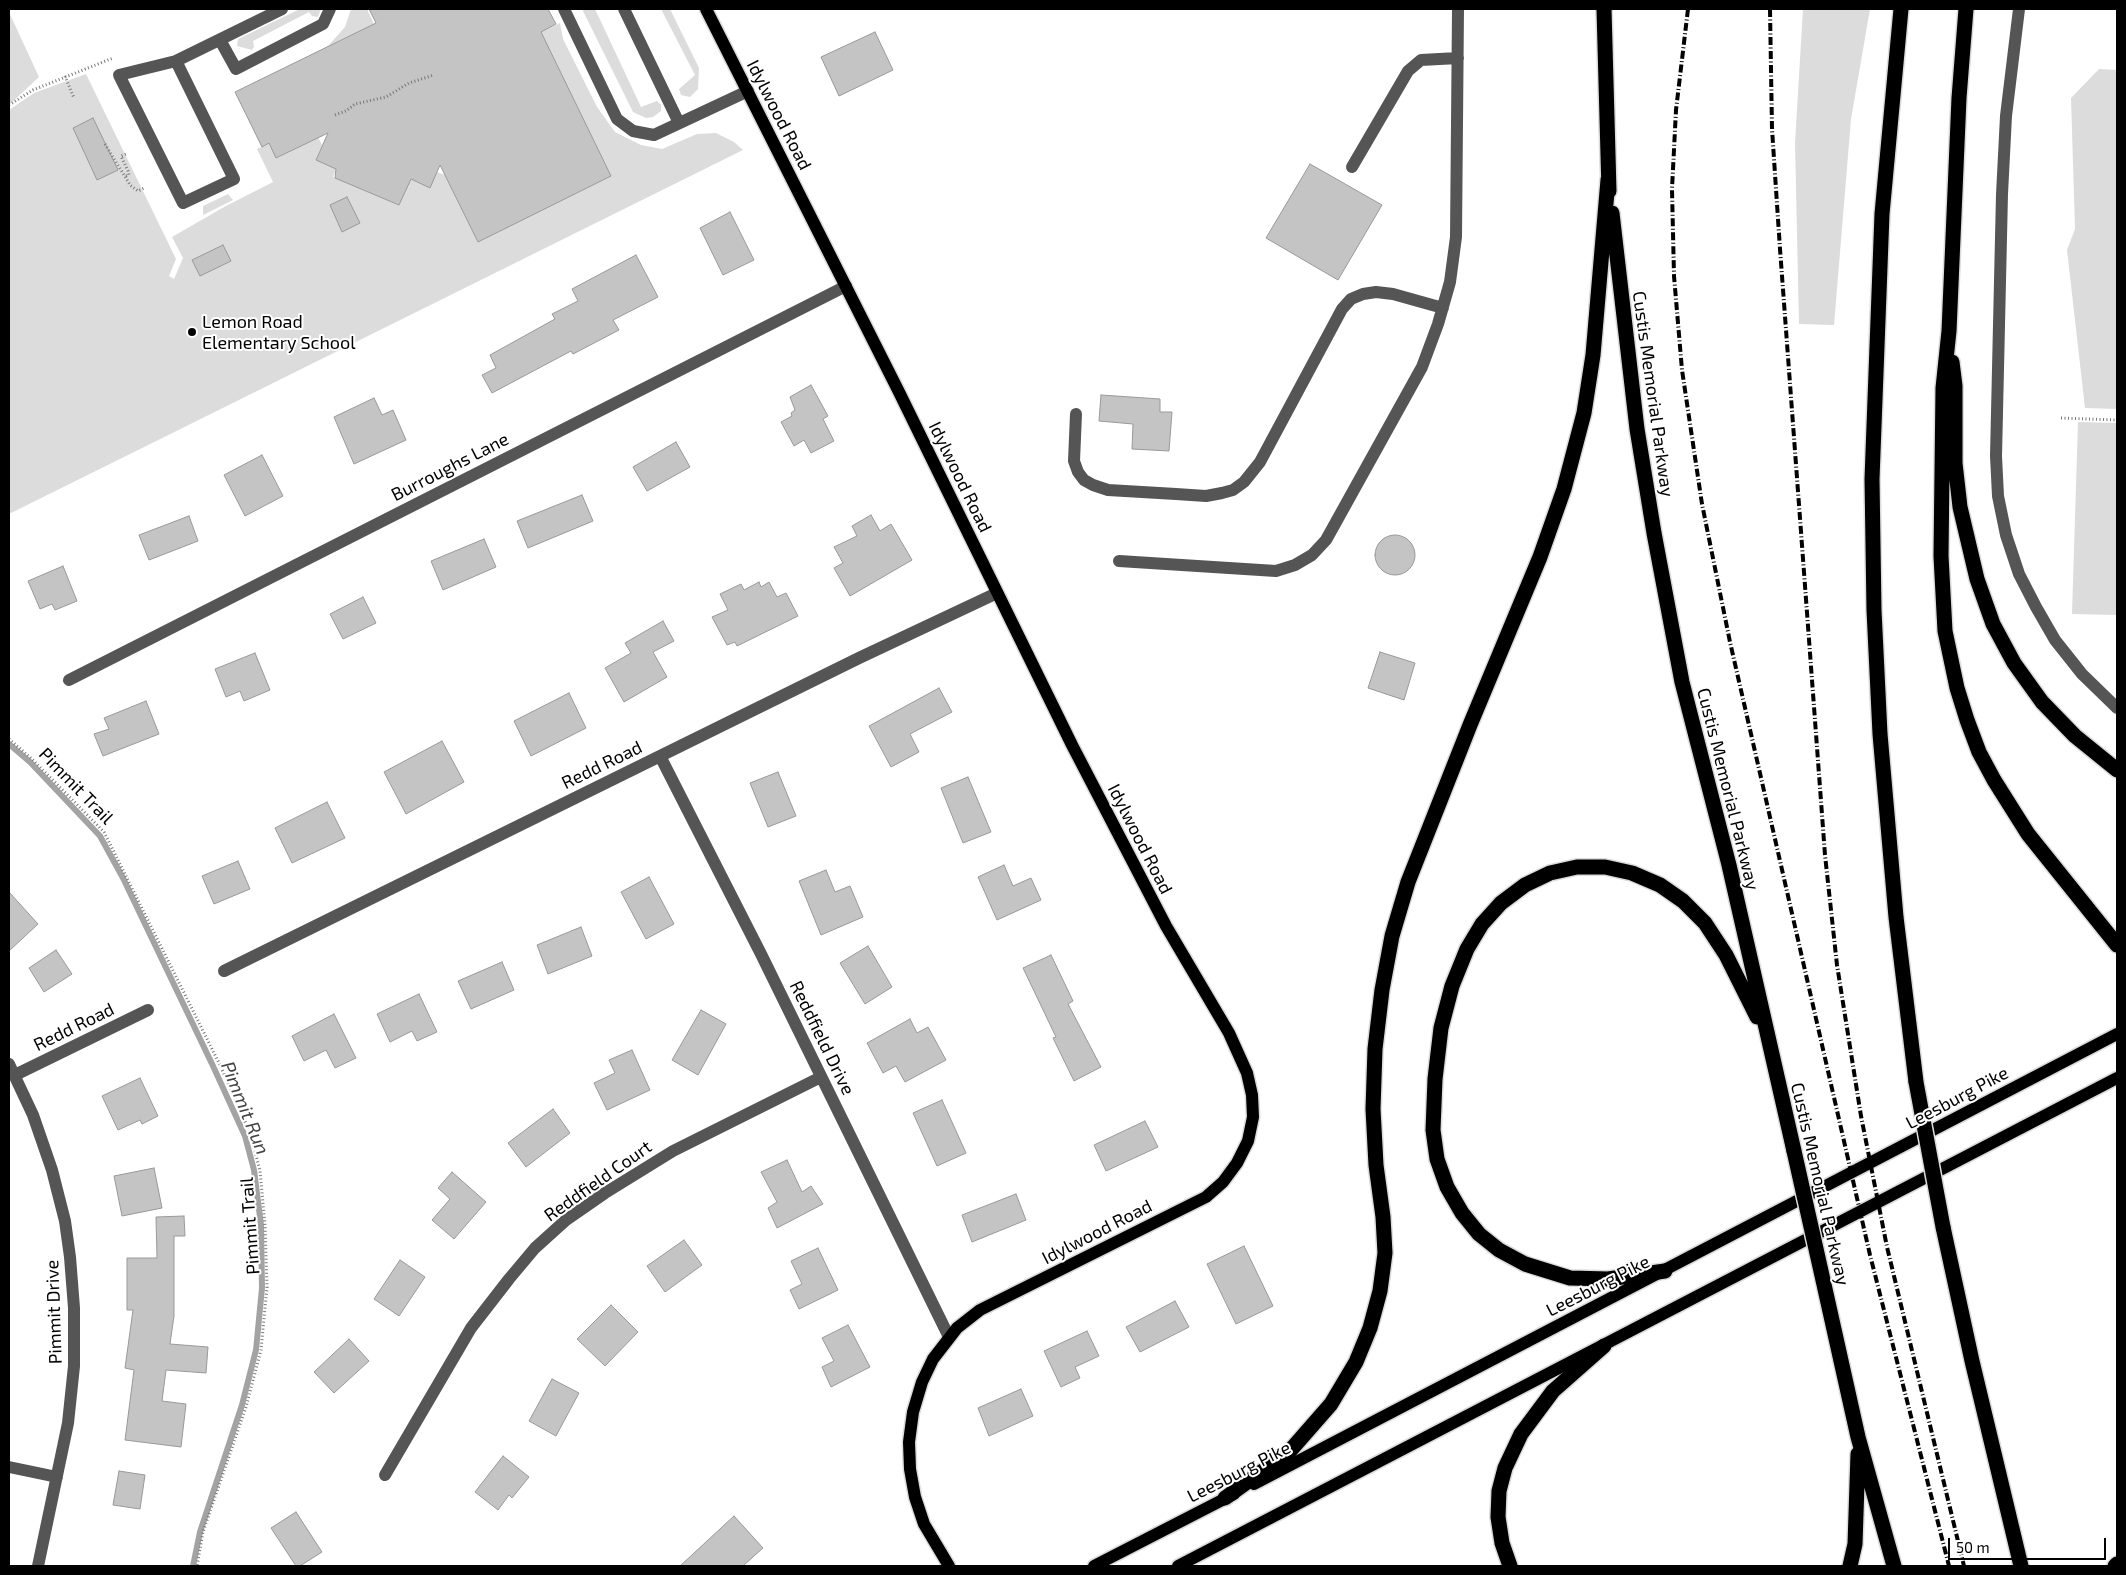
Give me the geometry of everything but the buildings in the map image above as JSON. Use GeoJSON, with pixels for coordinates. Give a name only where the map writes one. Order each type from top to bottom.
{"type":"FeatureCollection","features":[{"type":"Feature","properties":{"kind":"highway","name":"Custis Memorial Parkway"},"geometry":{"type":"LineString","coordinates":[[1604,9],[1608,180],[1636,421],[1654,533],[1682,682],[1729,865],[1858,1437],[1894,1566]]}},
{"type":"Feature","properties":{"kind":"highway"},"geometry":{"type":"LineString","coordinates":[[1901,9],[1882,214],[1872,479],[1874,610],[1880,734],[1896,918],[1916,1082],[1943,1228],[1968,1342],[2022,1566]]}},
{"type":"Feature","properties":{"kind":"highway"},"geometry":{"type":"LineString","coordinates":[[1966,9],[1959,98],[1949,331],[1943,388],[1942,579],[1945,631],[1957,688],[1979,752],[2009,807],[2051,865],[2117,945]]}},
{"type":"Feature","properties":{"kind":"highway"},"geometry":{"type":"LineString","coordinates":[[1963,42],[1970,9]]}},
{"type":"Feature","properties":{"kind":"highway"},"geometry":{"type":"LineString","coordinates":[[1225,1498],[1288,1452],[1331,1404],[1356,1362],[1370,1328],[1380,1291],[1384,1253],[1383,1217],[1376,1165],[1373,1109],[1375,1049],[1382,990],[1392,936],[1408,882],[1470,725],[1540,557],[1564,489],[1584,413],[1593,355],[1608,180]]}},
{"type":"Feature","properties":{"kind":"highway"},"geometry":{"type":"LineString","coordinates":[[1949,331],[1955,386],[1955,463],[1958,492],[1977,579],[1993,624],[2014,664],[2042,702],[2075,736],[2117,770]]}},
{"type":"Feature","properties":{"kind":"highway"},"geometry":{"type":"LineString","coordinates":[[1665,1271],[1608,1280],[1570,1278],[1525,1264],[1499,1250],[1479,1234],[1462,1213],[1447,1187],[1437,1159],[1433,1130],[1434,1079],[1441,1028],[1452,986],[1467,949],[1482,924],[1501,903],[1524,885],[1550,873],[1577,867],[1596,867],[1632,873],[1660,885],[1684,901],[1705,923],[1726,954],[1768,1041]]}},
{"type":"Feature","properties":{"kind":"highway"},"geometry":{"type":"LineString","coordinates":[[1510,1566],[1502,1543],[1498,1517],[1499,1491],[1505,1468],[1521,1434],[1553,1391],[1604,1346]]}},
{"type":"Feature","properties":{"kind":"highway"},"geometry":{"type":"LineString","coordinates":[[1850,1566],[1855,1544],[1858,1437]]}},
{"type":"Feature","properties":{"kind":"main road","name":"Idylwood Road"},"geometry":{"type":"LineString","coordinates":[[706,9],[846,286],[1072,745],[1161,917],[1229,1033],[1247,1073],[1252,1095],[1253,1117],[1248,1141],[1238,1163],[1223,1182],[1206,1197],[980,1310],[949,1337],[933,1359],[922,1382],[913,1412],[909,1442],[910,1469],[915,1497],[924,1524],[948,1566]]}},
{"type":"Feature","properties":{"kind":"main road","name":"Leesburg Pike"},"geometry":{"type":"LineString","coordinates":[[1094,1566],[1665,1271],[2117,1034]]}},
{"type":"Feature","properties":{"kind":"main road"},"geometry":{"type":"LineString","coordinates":[[1178,1566],[2117,1078]]}},
{"type":"Feature","properties":{"kind":"street"},"geometry":{"type":"LineString","coordinates":[[176,61],[234,179],[183,203],[119,75],[176,61],[282,9]]}},
{"type":"Feature","properties":{"kind":"street"},"geometry":{"type":"LineString","coordinates":[[220,40],[236,69],[323,24],[330,9]]}},
{"type":"Feature","properties":{"kind":"street"},"geometry":{"type":"LineString","coordinates":[[564,9],[617,119],[633,131],[654,135],[748,91]]}},
{"type":"Feature","properties":{"kind":"street"},"geometry":{"type":"LineString","coordinates":[[624,9],[679,123]]}},
{"type":"Feature","properties":{"kind":"street"},"geometry":{"type":"LineString","coordinates":[[1119,561],[1276,571],[1295,565],[1312,555],[1326,540],[1422,367],[1450,282],[1456,237],[1458,9]]}},
{"type":"Feature","properties":{"kind":"street"},"geometry":{"type":"LineString","coordinates":[[2019,9],[2006,116],[2002,194],[1996,456],[1998,496],[2006,535],[2019,574],[2036,607],[2055,640],[2082,674],[2117,708]]}},
{"type":"Feature","properties":{"kind":"street"},"geometry":{"type":"LineString","coordinates":[[1352,166],[1408,71],[1420,60],[1458,58]]}},
{"type":"Feature","properties":{"kind":"street","name":"Burroughs Lane"},"geometry":{"type":"LineString","coordinates":[[69,680],[846,286]]}},
{"type":"Feature","properties":{"kind":"street"},"geometry":{"type":"LineString","coordinates":[[1076,414],[1074,461],[1078,472],[1084,480],[1094,486],[1108,490],[1206,496],[1233,490],[1244,482],[1260,462],[1342,309],[1351,299],[1369,293],[1393,294],[1443,308]]}},
{"type":"Feature","properties":{"kind":"street","name":"Redd Road"},"geometry":{"type":"LineString","coordinates":[[224,971],[660,756],[997,593]]}},
{"type":"Feature","properties":{"kind":"street","name":"Reddfield Drive"},"geometry":{"type":"LineString","coordinates":[[660,756],[761,954],[949,1337]]}},
{"type":"Feature","properties":{"kind":"street","name":"Redd Road"},"geometry":{"type":"LineString","coordinates":[[12,1069],[148,1010]]}},
{"type":"Feature","properties":{"kind":"street","name":"Pimmit Drive"},"geometry":{"type":"LineString","coordinates":[[12,1069],[33,1115],[52,1170],[65,1221],[74,1308],[74,1366],[68,1423],[38,1566]]}},
{"type":"Feature","properties":{"kind":"street","name":"Reddfield Court"},"geometry":{"type":"LineString","coordinates":[[385,1475],[471,1328],[535,1248],[566,1220],[605,1193],[673,1151],[821,1077]]}},
{"type":"Feature","properties":{"kind":"street"},"geometry":{"type":"LineString","coordinates":[[9,1468],[57,1478]]}},
{"type":"Feature","properties":{"kind":"path"},"geometry":{"type":"LineString","coordinates":[[334,115],[355,104],[386,97],[409,83],[434,75]]}},
{"type":"Feature","properties":{"kind":"path"},"geometry":{"type":"LineString","coordinates":[[65,76],[74,98]]}},
{"type":"Feature","properties":{"kind":"path"},"geometry":{"type":"LineString","coordinates":[[105,144],[135,190],[138,191],[144,188]]}},
{"type":"Feature","properties":{"kind":"path"},"geometry":{"type":"LineString","coordinates":[[126,154],[121,156],[129,175],[126,176]]}},
{"type":"Feature","properties":{"kind":"path"},"geometry":{"type":"LineString","coordinates":[[2061,418],[2117,420]]}},
{"type":"Feature","properties":{"kind":"path","name":"Pimmit Trail"},"geometry":{"type":"LineString","coordinates":[[9,738],[104,832],[220,1065],[251,1135],[260,1171],[265,1224],[267,1287],[261,1350],[246,1407],[203,1532],[197,1566]]}},
{"type":"Feature","properties":{"kind":"shaded area"},"geometry":{"type":"Polygon","coordinates":[[[300,9],[321,9],[318,17],[312,16],[309,12],[253,41],[254,47],[252,50],[237,46],[238,39],[300,9]]]}},
{"type":"Feature","properties":{"kind":"shaded area"},"geometry":{"type":"Polygon","coordinates":[[[351,9],[367,9],[374,24],[328,46],[345,27],[351,9]]]}},
{"type":"Feature","properties":{"kind":"shaded area"},"geometry":{"type":"Polygon","coordinates":[[[582,9],[595,9],[641,107],[657,101],[661,105],[661,111],[653,117],[646,118],[633,112],[582,9]]]}},
{"type":"Feature","properties":{"kind":"shaded area"},"geometry":{"type":"Polygon","coordinates":[[[661,9],[670,9],[699,68],[698,89],[690,97],[681,95],[679,89],[695,75],[661,9]]]}},
{"type":"Feature","properties":{"kind":"shaded area"},"geometry":{"type":"Polygon","coordinates":[[[1803,9],[1870,9],[1851,119],[1834,325],[1799,324],[1795,143],[1803,9]]]}},
{"type":"Feature","properties":{"kind":"shaded area"},"geometry":{"type":"Polygon","coordinates":[[[9,12],[39,77],[9,105],[9,12]]]}},
{"type":"Feature","properties":{"kind":"shaded area"},"geometry":{"type":"Polygon","coordinates":[[[560,23],[563,39],[597,107],[615,132],[641,145],[662,149],[697,134],[716,133],[734,142],[743,150],[9,514],[9,110],[34,93],[86,74],[176,259],[169,276],[174,279],[183,258],[172,237],[273,182],[257,149],[269,143],[277,158],[318,137],[322,145],[316,159],[336,169],[333,177],[399,205],[411,179],[437,172],[445,175],[478,242],[611,176],[541,32],[560,23]]]}},
{"type":"Feature","properties":{"kind":"shaded area"},"geometry":{"type":"Polygon","coordinates":[[[2099,69],[2117,70],[2117,409],[2085,408],[2067,250],[2075,229],[2071,98],[2099,69]]]}},
{"type":"Feature","properties":{"kind":"shaded area"},"geometry":{"type":"Polygon","coordinates":[[[228,194],[233,200],[203,215],[203,206],[228,194]]]}},
{"type":"Feature","properties":{"kind":"shaded area"},"geometry":{"type":"Polygon","coordinates":[[[2078,422],[2117,423],[2117,615],[2072,614],[2078,422]]]}},
{"type":"Feature","properties":{"kind":"waterway","name":"Pimmit Run"},"geometry":{"type":"LineString","coordinates":[[9,744],[30,762],[100,836],[123,878],[213,1066],[245,1136],[254,1170],[261,1225],[262,1288],[256,1350],[242,1405],[200,1532],[193,1566]]}},
{"type":"Feature","properties":{"kind":"railway"},"geometry":{"type":"LineString","coordinates":[[1688,9],[1676,110],[1672,189],[1674,276],[1682,370],[1702,504],[1730,642],[1870,1255],[1949,1566]]}},
{"type":"Feature","properties":{"kind":"railway"},"geometry":{"type":"LineString","coordinates":[[1770,9],[1772,129],[1780,249],[1825,855],[1837,965],[1861,1116],[1887,1247],[1964,1566]]}},
{"type":"Feature","properties":{"kind":"place","name":"Lemon Road Elementary School"},"geometry":{"type":"Point","coordinates":[192,332]}}]}
